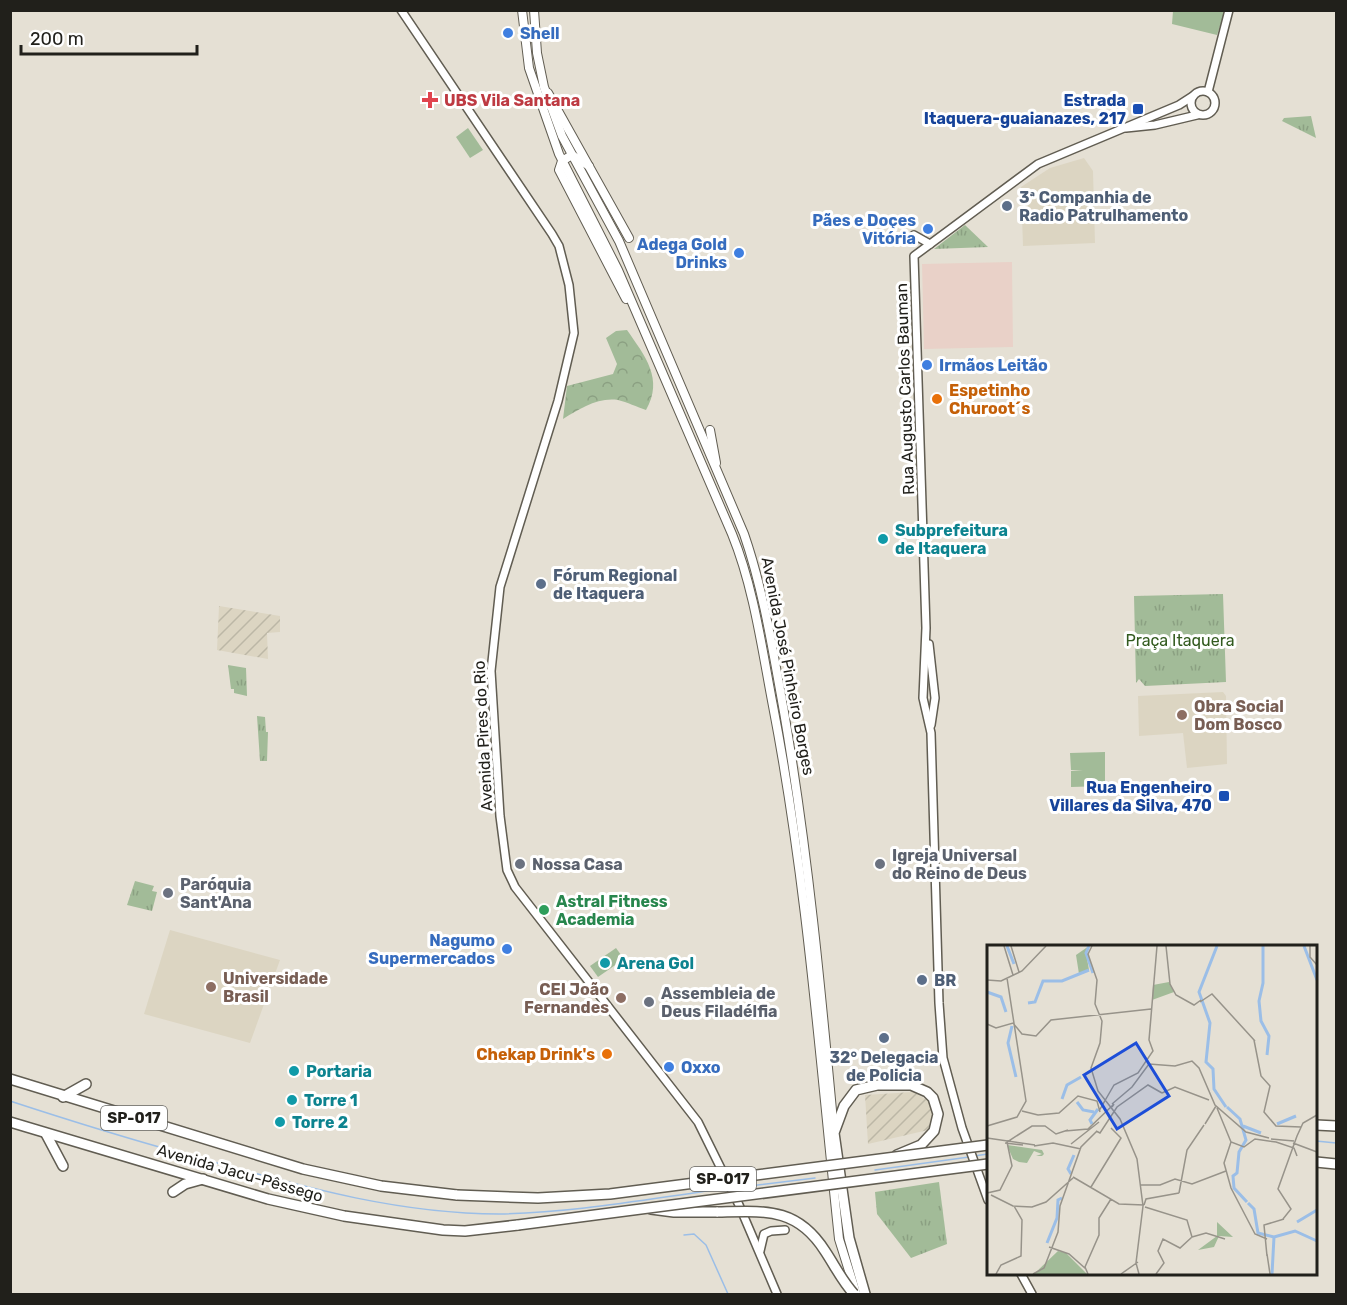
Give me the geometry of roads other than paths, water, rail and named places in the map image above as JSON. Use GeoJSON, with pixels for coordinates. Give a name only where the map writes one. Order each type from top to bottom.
{"type":"FeatureCollection","features":[{"type":"Feature","properties":{"kind":"highway","name":"Avenida Jacu-Pêssego"},"geometry":{"type":"LineString","coordinates":[[10,1079],[303,1169],[381,1186],[457,1195],[538,1198],[610,1194],[894,1156]]}},
{"type":"Feature","properties":{"kind":"highway"},"geometry":{"type":"LineString","coordinates":[[63,1097],[86,1084]]}},
{"type":"Feature","properties":{"kind":"highway"},"geometry":{"type":"LineString","coordinates":[[834,1133],[844,1106],[856,1090],[877,1085],[919,1087],[933,1098],[938,1122],[934,1131],[921,1145],[894,1156]]}},
{"type":"Feature","properties":{"kind":"highway","name":"Avenida Jacu-Pêssego"},"geometry":{"type":"LineString","coordinates":[[10,1122],[268,1199],[344,1216],[465,1231],[651,1209]]}},
{"type":"Feature","properties":{"kind":"highway"},"geometry":{"type":"LineString","coordinates":[[1317,1125],[1336,1126]]}},
{"type":"Feature","properties":{"kind":"highway","name":"Avenida José Pinheiro Borges"},"geometry":{"type":"LineString","coordinates":[[834,1133],[849,1238],[865,1294]]}},
{"type":"Feature","properties":{"kind":"highway"},"geometry":{"type":"LineString","coordinates":[[46,1134],[63,1166]]}},
{"type":"Feature","properties":{"kind":"highway","name":"SP-017"},"geometry":{"type":"LineString","coordinates":[[894,1156],[987,1145]]}},
{"type":"Feature","properties":{"kind":"highway"},"geometry":{"type":"LineString","coordinates":[[1317,1162],[1336,1164]]}},
{"type":"Feature","properties":{"kind":"highway","name":"SP-017"},"geometry":{"type":"LineString","coordinates":[[651,1209],[987,1164]]}},
{"type":"Feature","properties":{"kind":"highway"},"geometry":{"type":"LineString","coordinates":[[173,1192],[185,1184],[202,1179]]}},
{"type":"Feature","properties":{"kind":"highway"},"geometry":{"type":"LineString","coordinates":[[651,1209],[695,1213],[763,1211],[785,1215],[806,1227],[855,1294]]}},
{"type":"Feature","properties":{"kind":"main road","name":"Avenida Pires do Rio"},"geometry":{"type":"LineString","coordinates":[[401,10],[552,234],[563,258],[572,303],[574,333],[565,376],[496,608],[491,671],[492,709],[500,816],[507,870],[515,887],[698,1122],[735,1196],[777,1294]]}},
{"type":"Feature","properties":{"kind":"main road"},"geometry":{"type":"LineString","coordinates":[[522,10],[525,48],[532,78],[562,161],[572,155],[589,166]]}},
{"type":"Feature","properties":{"kind":"main road","name":"Avenida José Pinheiro Borges"},"geometry":{"type":"LineString","coordinates":[[534,10],[537,53],[544,87],[572,155],[619,241],[744,534],[759,577],[795,773],[814,915],[834,1133]]}},
{"type":"Feature","properties":{"kind":"main road"},"geometry":{"type":"LineString","coordinates":[[1208,92],[1229,10]]}},
{"type":"Feature","properties":{"kind":"main road"},"geometry":{"type":"LineString","coordinates":[[914,235],[930,244],[1038,164],[1179,105],[1200,91],[1212,72]]}},
{"type":"Feature","properties":{"kind":"main road"},"geometry":{"type":"LineString","coordinates":[[544,87],[557,105],[629,238]]}},
{"type":"Feature","properties":{"kind":"main road"},"geometry":{"type":"LineString","coordinates":[[1120,129],[1206,115],[1213,111],[1214,98],[1208,92],[1200,91]]}},
{"type":"Feature","properties":{"kind":"main road"},"geometry":{"type":"LineString","coordinates":[[1193,96],[1190,104],[1197,115]]}},
{"type":"Feature","properties":{"kind":"main road","name":"Avenida José Pinheiro Borges"},"geometry":{"type":"LineString","coordinates":[[562,161],[559,168],[561,175],[649,343],[732,534],[746,573],[780,745],[805,918],[839,1239],[855,1294]]}},
{"type":"Feature","properties":{"kind":"main road","name":"Rua Augusto Carlos Bauman"},"geometry":{"type":"LineString","coordinates":[[930,244],[914,256],[926,630],[924,698],[930,730],[938,993],[944,1067],[962,1128],[987,1197]]}},
{"type":"Feature","properties":{"kind":"main road"},"geometry":{"type":"LineString","coordinates":[[710,430],[718,473]]}},
{"type":"Feature","properties":{"kind":"main road","name":"Rua Augusto Carlos Bauman"},"geometry":{"type":"LineString","coordinates":[[926,630],[935,697],[930,730]]}},
{"type":"Feature","properties":{"kind":"main road"},"geometry":{"type":"LineString","coordinates":[[924,698],[931,691],[935,697]]}},
{"type":"Feature","properties":{"kind":"main road"},"geometry":{"type":"LineString","coordinates":[[760,1257],[760,1244],[764,1234],[785,1230]]}},
{"type":"Feature","properties":{"kind":"main road"},"geometry":{"type":"LineString","coordinates":[[1022,1275],[1032,1294]]}},
{"type":"Feature","properties":{"kind":"waterway"},"geometry":{"type":"LineString","coordinates":[[10,1101],[140,1142],[261,1175],[340,1194],[419,1209],[459,1213],[528,1213],[585,1208],[729,1188]]}},
{"type":"Feature","properties":{"kind":"waterway"},"geometry":{"type":"LineString","coordinates":[[1317,1141],[1336,1143]]}},
{"type":"Feature","properties":{"kind":"waterway"},"geometry":{"type":"LineString","coordinates":[[974,1156],[987,1154]]}},
{"type":"Feature","properties":{"kind":"waterway"},"geometry":{"type":"LineString","coordinates":[[875,1170],[969,1157]]}},
{"type":"Feature","properties":{"kind":"waterway"},"geometry":{"type":"LineString","coordinates":[[733,1188],[815,1178]]}},
{"type":"Feature","properties":{"kind":"waterway"},"geometry":{"type":"LineString","coordinates":[[684,1235],[694,1234],[706,1245],[728,1294]]}},
{"type":"Feature","properties":{"kind":"place","name":"Shell"},"geometry":{"type":"Point","coordinates":[508,33]}},
{"type":"Feature","properties":{"kind":"place","name":"UBS Vila Santana"},"geometry":{"type":"Point","coordinates":[430,100]}},
{"type":"Feature","properties":{"kind":"place","name":"Estrada Itaquera-guaianazes, 217"},"geometry":{"type":"Point","coordinates":[1138,109]}},
{"type":"Feature","properties":{"kind":"place","name":"3ª Companhia de Radio Patrulhamento"},"geometry":{"type":"Point","coordinates":[1007,206]}},
{"type":"Feature","properties":{"kind":"place","name":"Pães e Doçes Vitória"},"geometry":{"type":"Point","coordinates":[928,229]}},
{"type":"Feature","properties":{"kind":"place","name":"Adega Gold Drinks"},"geometry":{"type":"Point","coordinates":[739,253]}},
{"type":"Feature","properties":{"kind":"place","name":"Irmãos Leitão"},"geometry":{"type":"Point","coordinates":[927,365]}},
{"type":"Feature","properties":{"kind":"place","name":"Espetinho Churoot´s"},"geometry":{"type":"Point","coordinates":[937,399]}},
{"type":"Feature","properties":{"kind":"place","name":"Subprefeitura de Itaquera"},"geometry":{"type":"Point","coordinates":[883,539]}},
{"type":"Feature","properties":{"kind":"place","name":"Fórum Regional de Itaquera"},"geometry":{"type":"Point","coordinates":[541,584]}},
{"type":"Feature","properties":{"kind":"place","name":"Obra Social Dom Bosco"},"geometry":{"type":"Point","coordinates":[1182,715]}},
{"type":"Feature","properties":{"kind":"place","name":"Rua Engenheiro Villares da Silva, 470"},"geometry":{"type":"Point","coordinates":[1224,796]}},
{"type":"Feature","properties":{"kind":"place","name":"Nossa Casa"},"geometry":{"type":"Point","coordinates":[520,864]}},
{"type":"Feature","properties":{"kind":"place","name":"Igreja Universal do Reino de Deus"},"geometry":{"type":"Point","coordinates":[880,864]}},
{"type":"Feature","properties":{"kind":"place","name":"Paróquia Sant'Ana"},"geometry":{"type":"Point","coordinates":[168,893]}},
{"type":"Feature","properties":{"kind":"place","name":"Astral Fitness Academia"},"geometry":{"type":"Point","coordinates":[544,910]}},
{"type":"Feature","properties":{"kind":"place","name":"Nagumo Supermercados"},"geometry":{"type":"Point","coordinates":[507,949]}},
{"type":"Feature","properties":{"kind":"place","name":"Arena Gol"},"geometry":{"type":"Point","coordinates":[605,963]}},
{"type":"Feature","properties":{"kind":"place","name":"BR"},"geometry":{"type":"Point","coordinates":[922,980]}},
{"type":"Feature","properties":{"kind":"place","name":"Universidade Brasil"},"geometry":{"type":"Point","coordinates":[211,987]}},
{"type":"Feature","properties":{"kind":"place","name":"CEI João Fernandes"},"geometry":{"type":"Point","coordinates":[621,998]}},
{"type":"Feature","properties":{"kind":"place","name":"Assembleia de Deus Filadélfia"},"geometry":{"type":"Point","coordinates":[649,1002]}},
{"type":"Feature","properties":{"kind":"place","name":"32° Delegacia de Policia"},"geometry":{"type":"Point","coordinates":[884,1038]}},
{"type":"Feature","properties":{"kind":"place","name":"Chekap Drink's"},"geometry":{"type":"Point","coordinates":[607,1054]}},
{"type":"Feature","properties":{"kind":"place","name":"Oxxo"},"geometry":{"type":"Point","coordinates":[669,1067]}},
{"type":"Feature","properties":{"kind":"place","name":"Portaria"},"geometry":{"type":"Point","coordinates":[294,1071]}},
{"type":"Feature","properties":{"kind":"place","name":"Torre 1"},"geometry":{"type":"Point","coordinates":[292,1100]}},
{"type":"Feature","properties":{"kind":"place","name":"Torre 2"},"geometry":{"type":"Point","coordinates":[280,1122]}},
{"type":"Feature","properties":{"kind":"park label","name":"Praça Itaquera"},"geometry":{"type":"Point","coordinates":[1180,640]}}]}
